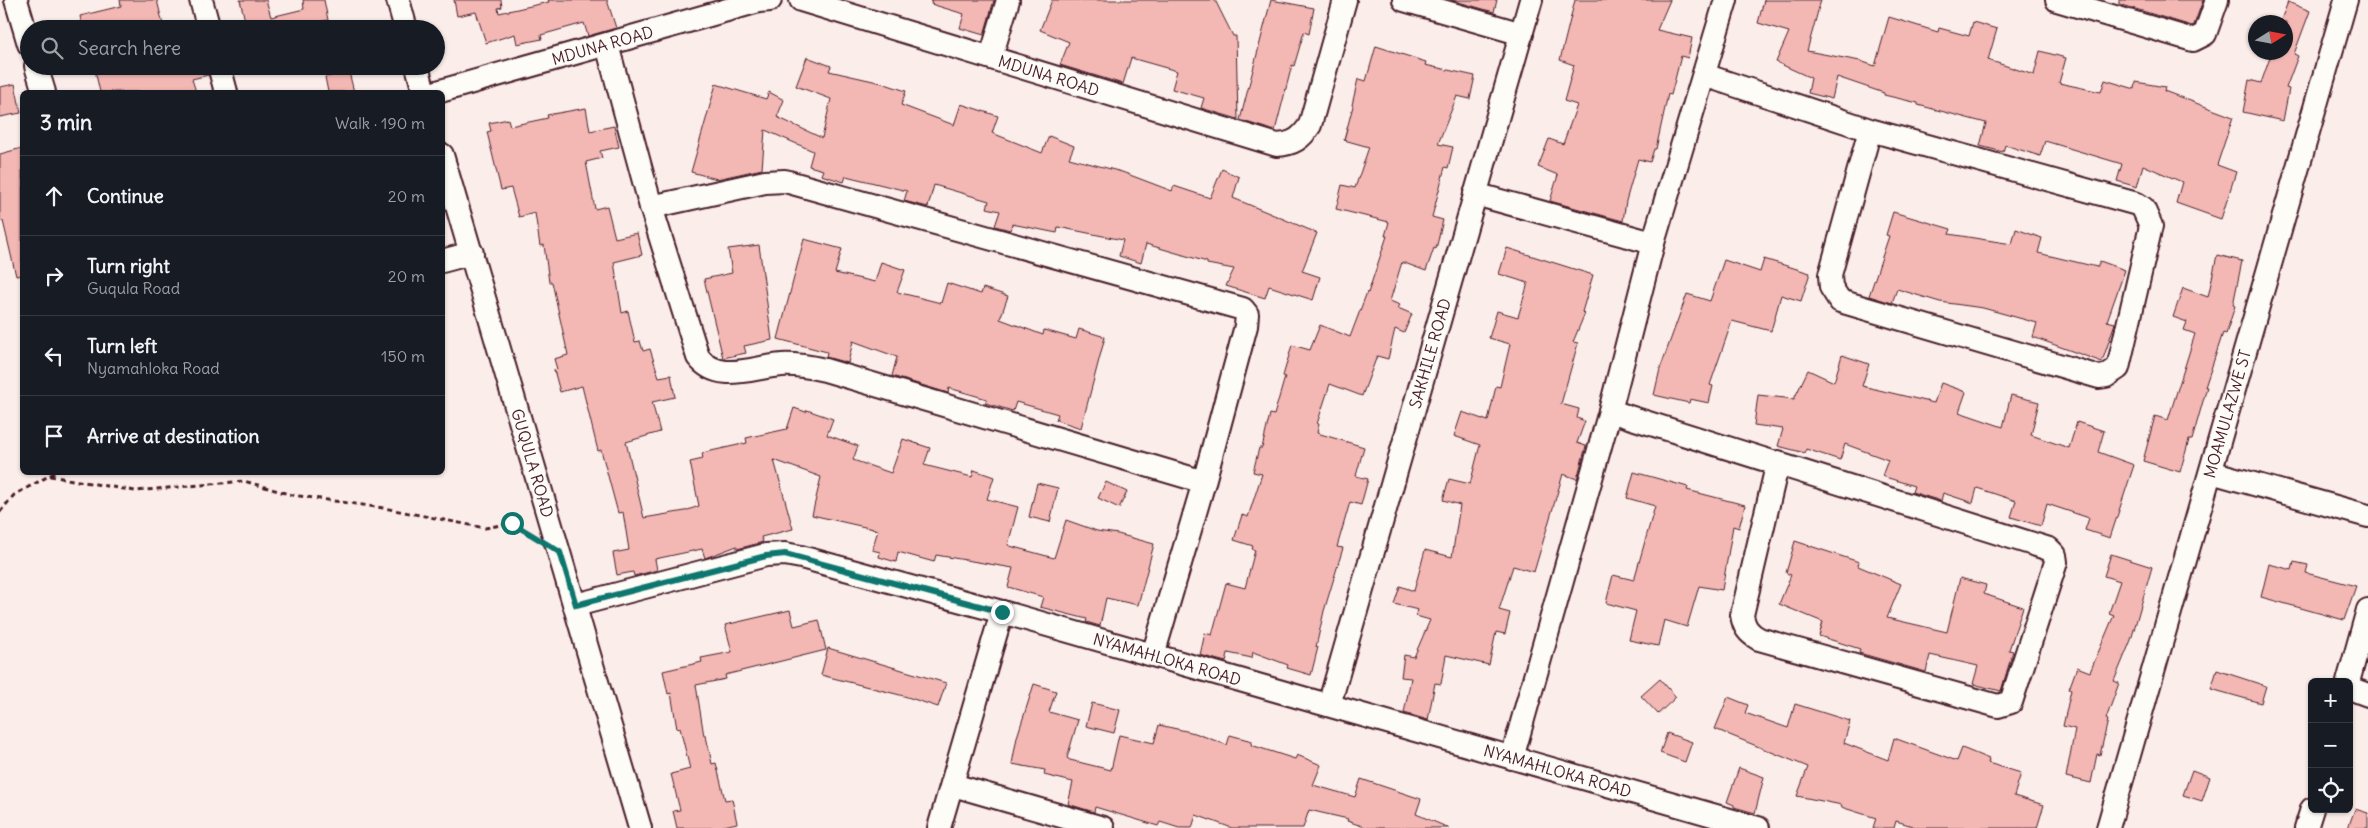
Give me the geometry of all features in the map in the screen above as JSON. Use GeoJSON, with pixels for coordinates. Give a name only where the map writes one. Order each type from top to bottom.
{"type":"FeatureCollection","features":[{"type":"Feature","properties":{"kind":"street"},"geometry":{"type":"LineString","coordinates":[[16,0],[22,20]]}},
{"type":"Feature","properties":{"kind":"street"},"geometry":{"type":"LineString","coordinates":[[201,0],[207,20]]}},
{"type":"Feature","properties":{"kind":"street"},"geometry":{"type":"LineString","coordinates":[[398,0],[404,20]]}},
{"type":"Feature","properties":{"kind":"street","name":"MDUNA ROAD"},"geometry":{"type":"LineString","coordinates":[[444,90],[759,1],[770,0]]}},
{"type":"Feature","properties":{"kind":"street","name":"MDUNA ROAD"},"geometry":{"type":"LineString","coordinates":[[801,0],[1277,145],[1296,141],[1304,136],[1310,126],[1345,0]]}},
{"type":"Feature","properties":{"kind":"street"},"geometry":{"type":"LineString","coordinates":[[991,57],[1008,0]]}},
{"type":"Feature","properties":{"kind":"street"},"geometry":{"type":"LineString","coordinates":[[1404,0],[1522,34]]}},
{"type":"Feature","properties":{"kind":"street","name":"SAKHILE ROAD"},"geometry":{"type":"LineString","coordinates":[[1329,705],[1531,0]]}},
{"type":"Feature","properties":{"kind":"street"},"geometry":{"type":"LineString","coordinates":[[1512,758],[1610,410],[1653,243],[1726,0]]}},
{"type":"Feature","properties":{"kind":"street"},"geometry":{"type":"LineString","coordinates":[[2057,0],[2193,40],[2205,34],[2218,0]]}},
{"type":"Feature","properties":{"kind":"street","name":"MOAMULAZWE ST"},"geometry":{"type":"LineString","coordinates":[[2108,828],[2346,0]]}},
{"type":"Feature","properties":{"kind":"street"},"geometry":{"type":"LineString","coordinates":[[607,45],[651,207],[698,356],[713,371],[734,372],[783,365],[825,370],[1204,482]]}},
{"type":"Feature","properties":{"kind":"street"},"geometry":{"type":"LineString","coordinates":[[39,75],[43,90]]}},
{"type":"Feature","properties":{"kind":"street"},"geometry":{"type":"LineString","coordinates":[[221,75],[225,90]]}},
{"type":"Feature","properties":{"kind":"street"},"geometry":{"type":"LineString","coordinates":[[419,75],[423,90]]}},
{"type":"Feature","properties":{"kind":"street"},"geometry":{"type":"LineString","coordinates":[[1704,75],[1870,130],[2136,204],[2143,208],[2151,226],[2118,368],[2106,376],[2099,377],[1840,301],[1831,287],[1830,275],[1870,130]]}},
{"type":"Feature","properties":{"kind":"street","name":"GUQULA ROAD"},"geometry":{"type":"LineString","coordinates":[[445,165],[640,828]]}},
{"type":"Feature","properties":{"kind":"street"},"geometry":{"type":"LineString","coordinates":[[651,207],[765,182],[785,180],[1238,306],[1247,314],[1246,326],[1204,482],[1153,655]]}},
{"type":"Feature","properties":{"kind":"street"},"geometry":{"type":"LineString","coordinates":[[1475,194],[1653,243]]}},
{"type":"Feature","properties":{"kind":"street"},"geometry":{"type":"LineString","coordinates":[[445,260],[472,252]]}},
{"type":"Feature","properties":{"kind":"street"},"geometry":{"type":"LineString","coordinates":[[1610,410],[1778,462],[2050,549],[2055,555],[2056,562],[2011,702],[1998,706],[1758,639],[1750,634],[1744,626],[1742,616],[1778,462]]}},
{"type":"Feature","properties":{"kind":"street"},"geometry":{"type":"LineString","coordinates":[[2211,472],[2368,516]]}},
{"type":"Feature","properties":{"kind":"street","name":"NYAMAHLOKA ROAD"},"geometry":{"type":"LineString","coordinates":[[576,605],[766,556],[785,554],[1002,612],[1758,828]]}},
{"type":"Feature","properties":{"kind":"street"},"geometry":{"type":"LineString","coordinates":[[2349,678],[2368,610]]}},
{"type":"Feature","properties":{"kind":"street"},"geometry":{"type":"LineString","coordinates":[[939,828],[1002,612]]}},
{"type":"Feature","properties":{"kind":"street"},"geometry":{"type":"LineString","coordinates":[[2353,689],[2368,695]]}},
{"type":"Feature","properties":{"kind":"street"},"geometry":{"type":"LineString","coordinates":[[953,785],[1103,828]]}},
{"type":"Feature","properties":{"kind":"street"},"geometry":{"type":"LineString","coordinates":[[2306,828],[2311,813]]}},
{"type":"Feature","properties":{"kind":"path"},"geometry":{"type":"LineString","coordinates":[[0,512],[14,495],[50,476],[135,491],[244,481],[292,495],[384,508],[485,528],[512,523],[560,552]]}},
{"type":"Feature","properties":{"kind":"building"},"geometry":{"type":"Polygon","coordinates":[[[120,0],[157,0],[162,20],[81,20],[80,16],[121,6],[120,0]]]}},
{"type":"Feature","properties":{"kind":"building"},"geometry":{"type":"Polygon","coordinates":[[[240,0],[266,0],[271,17],[304,9],[303,0],[324,0],[328,20],[245,20],[240,0]]]}},
{"type":"Feature","properties":{"kind":"building"},"geometry":{"type":"Polygon","coordinates":[[[454,0],[501,0],[502,7],[498,8],[499,13],[549,2],[548,0],[607,0],[616,28],[588,36],[584,23],[541,35],[542,39],[517,44],[515,34],[486,43],[476,12],[457,16],[454,0]]]}},
{"type":"Feature","properties":{"kind":"building"},"geometry":{"type":"Polygon","coordinates":[[[932,0],[994,0],[984,35],[960,28],[964,14],[931,4],[932,0]]]}},
{"type":"Feature","properties":{"kind":"building"},"geometry":{"type":"Polygon","coordinates":[[[1052,0],[1215,0],[1233,36],[1236,36],[1238,119],[1201,108],[1204,98],[1172,89],[1177,71],[1131,58],[1123,84],[1060,65],[1069,42],[1040,30],[1052,0]]]}},
{"type":"Feature","properties":{"kind":"building"},"geometry":{"type":"Polygon","coordinates":[[[1271,0],[1314,8],[1309,34],[1304,32],[1294,66],[1292,65],[1275,131],[1240,120],[1271,0]]]}},
{"type":"Feature","properties":{"kind":"building"},"geometry":{"type":"Polygon","coordinates":[[[1451,0],[1497,0],[1494,12],[1451,0]]]}},
{"type":"Feature","properties":{"kind":"building"},"geometry":{"type":"Polygon","coordinates":[[[1575,0],[1670,0],[1657,30],[1692,38],[1688,58],[1681,56],[1671,95],[1668,94],[1656,149],[1654,149],[1650,162],[1638,159],[1626,201],[1623,221],[1550,201],[1558,175],[1538,167],[1549,139],[1563,144],[1577,105],[1564,101],[1574,65],[1560,60],[1575,0]]]}},
{"type":"Feature","properties":{"kind":"building"},"geometry":{"type":"Polygon","coordinates":[[[1764,0],[1821,0],[1807,51],[1860,61],[1875,66],[1889,17],[1938,32],[1939,28],[1969,36],[1973,22],[1997,29],[1988,60],[2034,75],[2040,51],[2066,58],[2059,83],[2101,92],[2105,80],[2135,89],[2136,82],[2165,87],[2164,91],[2233,117],[2217,165],[2236,172],[2221,219],[2176,203],[2182,182],[2143,165],[2137,187],[2117,181],[2122,164],[2045,141],[2040,156],[2005,145],[2003,152],[1980,146],[1986,123],[1884,95],[1884,93],[1837,77],[1832,99],[1808,93],[1811,78],[1776,62],[1789,32],[1758,23],[1764,0]]]}},
{"type":"Feature","properties":{"kind":"building"},"geometry":{"type":"Polygon","coordinates":[[[2119,0],[2203,0],[2192,26],[2119,4],[2119,0]]]}},
{"type":"Feature","properties":{"kind":"building"},"geometry":{"type":"Polygon","coordinates":[[[2288,2],[2310,11],[2294,54],[2298,56],[2286,88],[2289,89],[2283,121],[2243,112],[2249,80],[2261,83],[2269,60],[2293,60],[2293,15],[2283,15],[2288,2]]]}},
{"type":"Feature","properties":{"kind":"building"},"geometry":{"type":"Polygon","coordinates":[[[1376,46],[1426,62],[1425,65],[1475,76],[1470,99],[1457,96],[1438,144],[1453,147],[1448,168],[1445,167],[1432,217],[1443,220],[1436,249],[1434,248],[1426,271],[1402,262],[1390,301],[1400,305],[1398,308],[1412,314],[1404,333],[1395,329],[1388,359],[1377,356],[1362,396],[1330,384],[1317,424],[1319,424],[1317,433],[1364,447],[1356,476],[1368,479],[1361,505],[1350,502],[1337,547],[1343,548],[1324,611],[1311,675],[1287,668],[1288,665],[1253,652],[1252,658],[1228,653],[1226,662],[1200,655],[1205,633],[1212,635],[1226,583],[1245,588],[1255,550],[1252,549],[1253,546],[1234,540],[1242,515],[1248,517],[1262,474],[1253,472],[1259,448],[1262,448],[1270,414],[1274,415],[1292,345],[1310,350],[1320,325],[1350,337],[1368,293],[1387,236],[1385,236],[1389,222],[1336,209],[1342,185],[1355,188],[1369,147],[1344,140],[1358,79],[1366,81],[1376,46]]]}},
{"type":"Feature","properties":{"kind":"building"},"geometry":{"type":"Polygon","coordinates":[[[807,57],[831,66],[829,71],[882,83],[906,91],[901,105],[954,125],[961,104],[998,116],[992,133],[1042,153],[1049,136],[1074,146],[1069,158],[1122,172],[1172,191],[1174,186],[1210,198],[1222,169],[1239,177],[1233,198],[1317,233],[1302,271],[1320,277],[1313,300],[1269,286],[1265,298],[1226,286],[1234,269],[1207,264],[1207,262],[1146,244],[1141,263],[1119,256],[1123,240],[1058,227],[1057,233],[1012,224],[1010,230],[995,226],[1000,211],[987,208],[989,201],[934,185],[928,207],[904,201],[907,191],[846,176],[844,182],[821,175],[823,170],[809,166],[813,151],[765,130],[762,169],[717,179],[691,172],[716,84],[766,99],[769,92],[784,100],[777,117],[822,138],[831,99],[796,86],[807,57]]]}},
{"type":"Feature","properties":{"kind":"building"},"geometry":{"type":"Polygon","coordinates":[[[96,75],[208,75],[192,79],[195,90],[100,90],[96,75]]]}},
{"type":"Feature","properties":{"kind":"building"},"geometry":{"type":"Polygon","coordinates":[[[350,75],[354,90],[328,90],[325,77],[350,75]]]}},
{"type":"Feature","properties":{"kind":"building"},"geometry":{"type":"Polygon","coordinates":[[[15,84],[20,113],[0,117],[0,87],[15,84]]]}},
{"type":"Feature","properties":{"kind":"building"},"geometry":{"type":"Polygon","coordinates":[[[586,108],[590,131],[614,126],[619,147],[600,151],[602,158],[586,162],[595,209],[607,206],[615,238],[637,233],[642,255],[614,262],[622,313],[628,311],[635,342],[640,341],[643,351],[650,349],[659,377],[671,375],[675,397],[652,402],[660,432],[626,442],[644,518],[685,511],[699,506],[690,462],[703,459],[702,453],[747,443],[746,438],[787,429],[794,408],[806,412],[807,410],[833,419],[827,435],[858,446],[853,460],[891,473],[903,439],[930,448],[924,465],[972,477],[974,470],[994,477],[987,499],[1018,507],[1008,545],[1010,546],[1054,558],[1066,520],[1097,531],[1118,534],[1154,544],[1138,605],[1106,598],[1100,626],[1086,622],[1087,619],[1040,607],[1043,597],[1008,587],[1013,568],[936,555],[934,562],[898,552],[896,562],[879,557],[880,552],[872,550],[878,530],[812,515],[821,477],[774,460],[793,529],[761,537],[763,542],[737,549],[737,546],[705,558],[702,549],[655,559],[657,570],[634,576],[633,572],[617,575],[613,553],[629,550],[623,512],[618,513],[601,450],[598,451],[582,386],[560,392],[554,370],[557,369],[554,359],[568,355],[552,282],[549,282],[544,245],[540,246],[535,213],[519,217],[511,188],[501,190],[487,132],[491,131],[489,123],[508,119],[510,126],[548,118],[547,115],[586,108]]]}},
{"type":"Feature","properties":{"kind":"building"},"geometry":{"type":"Polygon","coordinates":[[[20,149],[20,275],[16,276],[3,221],[0,222],[0,154],[20,149]]]}},
{"type":"Feature","properties":{"kind":"building"},"geometry":{"type":"Polygon","coordinates":[[[1893,212],[1951,229],[1949,234],[2012,244],[2016,229],[2042,238],[2038,253],[2097,267],[2100,261],[2125,270],[2107,321],[2115,323],[2102,362],[2033,337],[2037,323],[1983,308],[1940,302],[1897,289],[1892,303],[1869,296],[1889,236],[1886,235],[1893,212]]]}},
{"type":"Feature","properties":{"kind":"building"},"geometry":{"type":"Polygon","coordinates":[[[804,239],[842,249],[835,273],[875,282],[881,262],[905,270],[897,292],[941,303],[947,283],[981,294],[983,288],[1008,296],[1000,319],[1043,335],[1044,330],[1076,339],[1079,329],[1105,337],[1081,428],[1056,420],[1058,414],[1016,402],[1013,411],[985,403],[987,399],[949,388],[948,393],[892,376],[897,357],[853,341],[848,363],[826,357],[827,352],[778,339],[804,239]]]}},
{"type":"Feature","properties":{"kind":"building"},"geometry":{"type":"Polygon","coordinates":[[[759,245],[772,340],[744,346],[746,353],[723,358],[704,279],[732,273],[728,249],[759,245]]]}},
{"type":"Feature","properties":{"kind":"building"},"geometry":{"type":"Polygon","coordinates":[[[1507,248],[1593,275],[1582,312],[1585,313],[1573,342],[1578,343],[1561,404],[1579,409],[1577,418],[1585,421],[1577,443],[1586,446],[1577,479],[1563,474],[1534,572],[1513,566],[1499,610],[1510,613],[1505,634],[1496,632],[1489,665],[1446,655],[1441,684],[1435,683],[1428,720],[1404,713],[1411,678],[1401,677],[1404,655],[1414,657],[1430,620],[1416,616],[1418,610],[1394,604],[1400,586],[1414,591],[1425,550],[1452,557],[1460,505],[1443,500],[1449,479],[1470,484],[1480,445],[1454,436],[1462,412],[1488,421],[1496,386],[1500,387],[1510,344],[1489,338],[1497,311],[1518,317],[1528,283],[1499,274],[1507,248]]]}},
{"type":"Feature","properties":{"kind":"building"},"geometry":{"type":"Polygon","coordinates":[[[2217,255],[2242,261],[2233,305],[2235,306],[2226,334],[2223,333],[2205,387],[2207,387],[2192,440],[2189,440],[2180,472],[2143,461],[2155,416],[2168,420],[2195,334],[2184,330],[2187,322],[2173,317],[2183,288],[2208,297],[2217,255]]]}},
{"type":"Feature","properties":{"kind":"building"},"geometry":{"type":"Polygon","coordinates":[[[1764,259],[1810,273],[1801,301],[1781,295],[1771,331],[1732,321],[1710,385],[1713,386],[1709,403],[1690,399],[1689,403],[1654,395],[1660,369],[1687,294],[1710,301],[1724,260],[1760,272],[1764,259]]]}},
{"type":"Feature","properties":{"kind":"building"},"geometry":{"type":"Polygon","coordinates":[[[1842,355],[1869,364],[1862,386],[1934,403],[1941,383],[1966,392],[1959,412],[2003,427],[2011,395],[2039,402],[2031,435],[2069,448],[2077,422],[2104,431],[2098,452],[2134,465],[2110,538],[2085,530],[2089,518],[2047,504],[2041,526],[2011,517],[2016,501],[1977,488],[1973,503],[1943,493],[1941,501],[1912,492],[1914,486],[1882,476],[1888,460],[1845,444],[1840,460],[1806,449],[1805,453],[1778,446],[1783,429],[1754,425],[1758,395],[1794,399],[1808,370],[1834,382],[1842,355]]]}},
{"type":"Feature","properties":{"kind":"building"},"geometry":{"type":"Polygon","coordinates":[[[1634,472],[1688,487],[1687,490],[1745,505],[1739,528],[1733,526],[1722,590],[1699,586],[1687,627],[1664,620],[1658,646],[1629,640],[1636,611],[1606,603],[1613,575],[1634,580],[1655,506],[1627,498],[1634,472]]]}},
{"type":"Feature","properties":{"kind":"building"},"geometry":{"type":"Polygon","coordinates":[[[1106,482],[1127,492],[1119,508],[1098,498],[1106,482]]]}},
{"type":"Feature","properties":{"kind":"building"},"geometry":{"type":"Polygon","coordinates":[[[1037,483],[1058,488],[1050,522],[1029,517],[1037,483]]]}},
{"type":"Feature","properties":{"kind":"building"},"geometry":{"type":"Polygon","coordinates":[[[1795,541],[1859,562],[1858,566],[1901,584],[1887,618],[1947,632],[1960,578],[1986,585],[1984,594],[2023,607],[2009,650],[2013,651],[2001,691],[1973,684],[1978,666],[1930,655],[1926,672],[1859,653],[1860,649],[1819,636],[1823,622],[1779,604],[1791,575],[1786,573],[1795,541]]]}},
{"type":"Feature","properties":{"kind":"building"},"geometry":{"type":"Polygon","coordinates":[[[2111,554],[2152,567],[2131,640],[2114,681],[2119,683],[2106,719],[2108,720],[2100,755],[2097,754],[2091,783],[2066,777],[2075,729],[2063,726],[2071,690],[2069,689],[2077,667],[2090,672],[2114,615],[2109,613],[2120,581],[2104,576],[2111,554]]]}},
{"type":"Feature","properties":{"kind":"building"},"geometry":{"type":"Polygon","coordinates":[[[2294,562],[2308,565],[2306,573],[2356,586],[2344,620],[2261,597],[2269,564],[2292,570],[2294,562]]]}},
{"type":"Feature","properties":{"kind":"building"},"geometry":{"type":"Polygon","coordinates":[[[790,610],[794,626],[819,620],[826,650],[725,675],[726,679],[696,685],[704,736],[706,736],[712,764],[716,763],[725,800],[732,799],[737,823],[715,828],[677,828],[673,811],[680,810],[671,774],[690,769],[680,728],[677,729],[671,693],[668,694],[663,671],[702,662],[701,658],[732,652],[725,625],[790,610]]]}},
{"type":"Feature","properties":{"kind":"building"},"geometry":{"type":"Polygon","coordinates":[[[828,648],[946,683],[938,707],[904,696],[821,675],[828,648]]]}},
{"type":"Feature","properties":{"kind":"building"},"geometry":{"type":"Polygon","coordinates":[[[2217,670],[2266,686],[2261,703],[2211,689],[2217,670]]]}},
{"type":"Feature","properties":{"kind":"building"},"geometry":{"type":"Polygon","coordinates":[[[1660,679],[1676,697],[1658,714],[1641,696],[1660,679]]]}},
{"type":"Feature","properties":{"kind":"building"},"geometry":{"type":"Polygon","coordinates":[[[1034,684],[1056,691],[1049,712],[1078,720],[1067,758],[1070,760],[1111,770],[1119,735],[1154,743],[1159,725],[1195,733],[1227,745],[1230,735],[1252,741],[1251,745],[1295,759],[1297,755],[1321,765],[1313,785],[1355,797],[1361,779],[1421,799],[1416,814],[1449,828],[1368,828],[1347,821],[1348,819],[1309,810],[1303,828],[1232,828],[1196,815],[1192,828],[1179,828],[1160,822],[1158,826],[1095,807],[1094,812],[1068,804],[1073,782],[1044,775],[1045,770],[1012,764],[1017,737],[1034,684]]]}},
{"type":"Feature","properties":{"kind":"building"},"geometry":{"type":"Polygon","coordinates":[[[1728,697],[1748,705],[1745,713],[1788,728],[1795,704],[1850,721],[1844,743],[1888,760],[1894,738],[1957,761],[1962,748],[1989,759],[1988,763],[2021,773],[2014,796],[2044,805],[2037,828],[1919,828],[1896,821],[1894,828],[1873,828],[1876,818],[1841,807],[1842,805],[1797,796],[1808,767],[1715,729],[1728,697]]]}},
{"type":"Feature","properties":{"kind":"building"},"geometry":{"type":"Polygon","coordinates":[[[1092,703],[1120,710],[1114,733],[1086,726],[1092,703]]]}},
{"type":"Feature","properties":{"kind":"building"},"geometry":{"type":"Polygon","coordinates":[[[1667,733],[1692,742],[1685,762],[1660,753],[1667,733]]]}},
{"type":"Feature","properties":{"kind":"building"},"geometry":{"type":"Polygon","coordinates":[[[1739,768],[1764,777],[1755,813],[1734,807],[1734,805],[1727,802],[1739,768]]]}},
{"type":"Feature","properties":{"kind":"building"},"geometry":{"type":"Polygon","coordinates":[[[2192,770],[2210,777],[2202,801],[2183,795],[2192,770]]]}},
{"type":"Feature","properties":{"kind":"building"},"geometry":{"type":"Polygon","coordinates":[[[2355,809],[2368,813],[2368,828],[2348,828],[2355,809]]]}},
{"type":"Feature","properties":{"kind":"route"},"geometry":{"type":"LineString","coordinates":[[512,523],[560,552],[576,605],[766,556],[785,554],[1002,612]]}}]}
